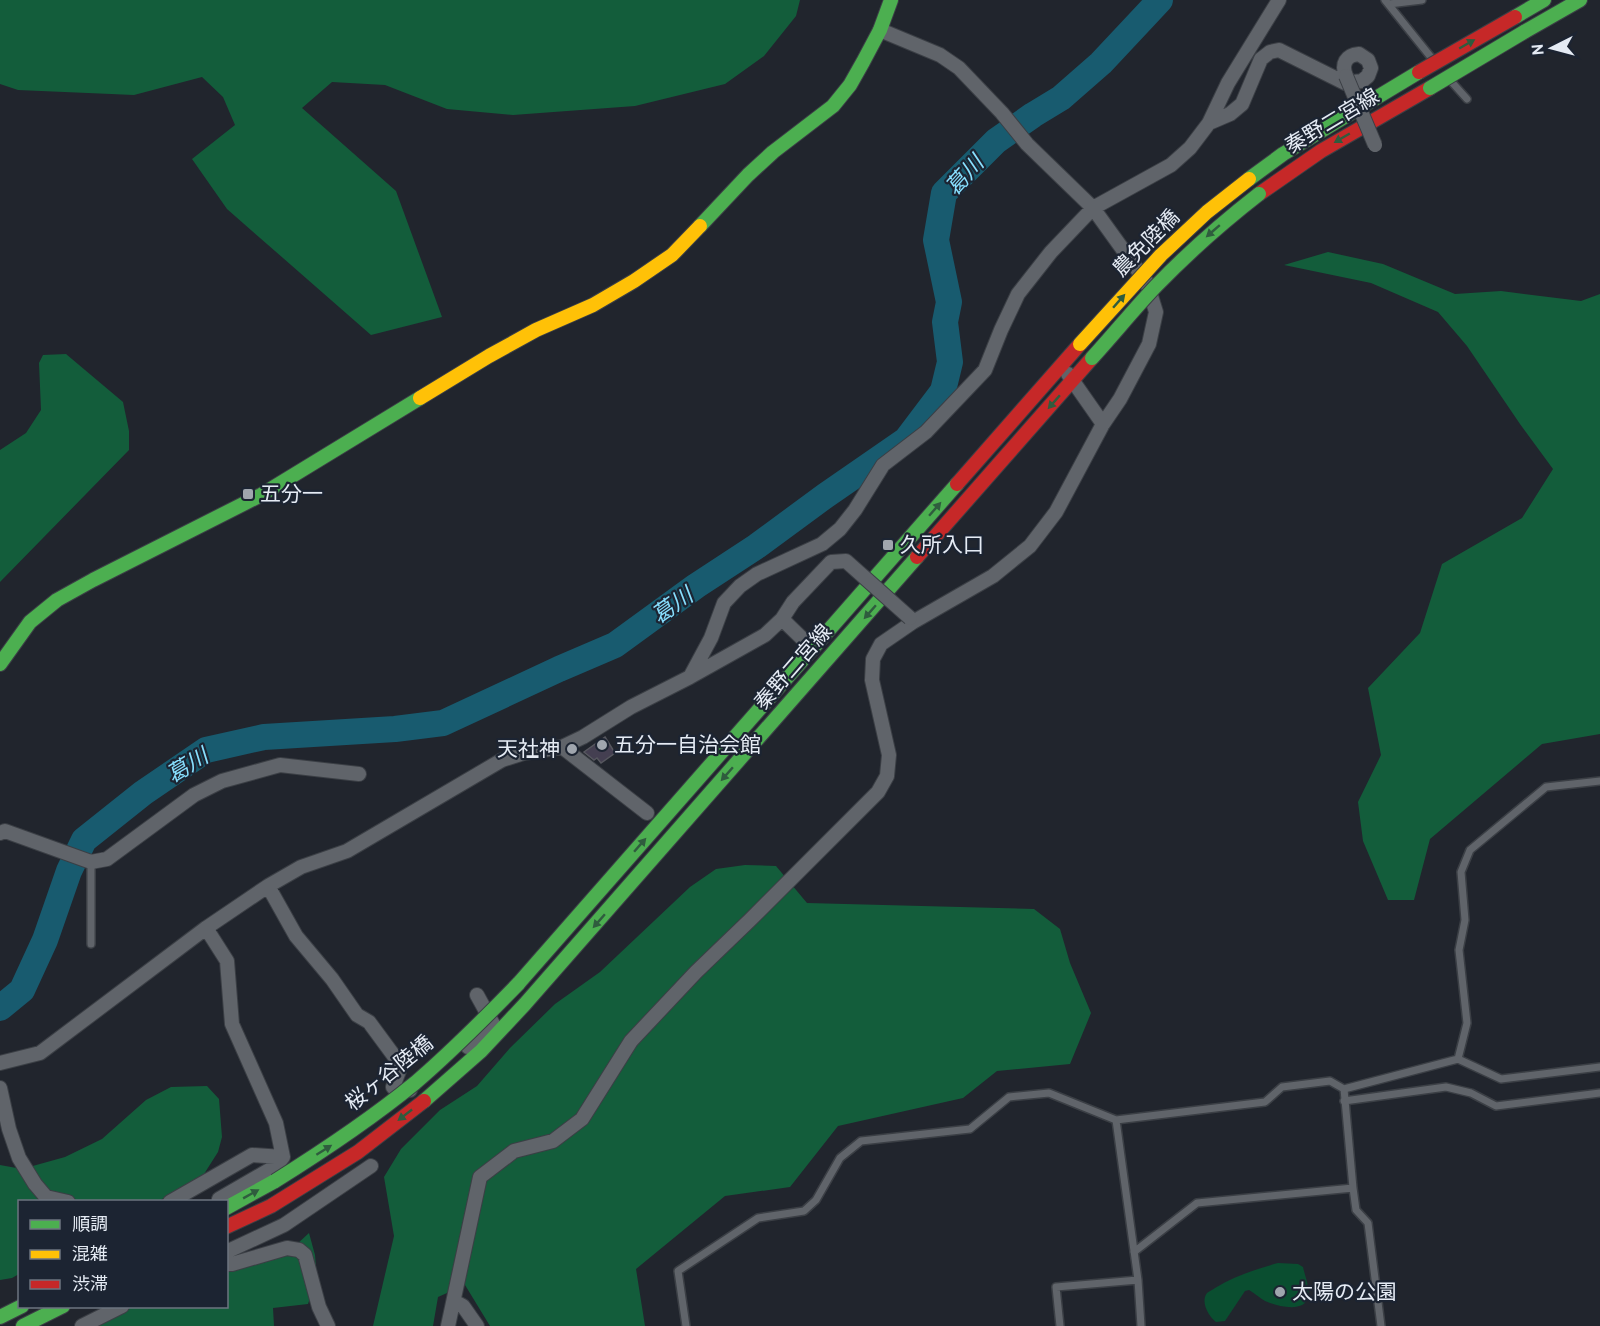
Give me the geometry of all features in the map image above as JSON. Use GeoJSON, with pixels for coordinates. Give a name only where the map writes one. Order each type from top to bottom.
{"type":"FeatureCollection","features":[{"type":"Feature","properties":{"kind":"main road"},"geometry":{"type":"LineString","coordinates":[[0,664],[30,622],[57,600],[261,495],[489,356],[536,330],[593,305],[672,255],[756,167],[833,106],[854,78],[880,30],[891,0]]}},
{"type":"Feature","properties":{"kind":"main road","name":"秦野二宮線"},"geometry":{"type":"LineString","coordinates":[[1249,179],[1283,154],[1544,0]]}},
{"type":"Feature","properties":{"kind":"main road","name":"秦野二宮線"},"geometry":{"type":"LineString","coordinates":[[1259,195],[1329,145],[1580,0]]}},
{"type":"Feature","properties":{"kind":"main road","name":"農免陸橋"},"geometry":{"type":"LineString","coordinates":[[1080,344],[1161,255],[1207,212],[1249,179]]}},
{"type":"Feature","properties":{"kind":"main road","name":"農免陸橋"},"geometry":{"type":"LineString","coordinates":[[1092,358],[1182,260],[1221,224],[1259,195]]}},
{"type":"Feature","properties":{"kind":"main road","name":"秦野二宮線"},"geometry":{"type":"LineString","coordinates":[[518,984],[1080,344]]}},
{"type":"Feature","properties":{"kind":"main road","name":"秦野二宮線"},"geometry":{"type":"LineString","coordinates":[[525,1004],[1092,358]]}},
{"type":"Feature","properties":{"kind":"main road","name":"桜ヶ谷陸橋"},"geometry":{"type":"LineString","coordinates":[[228,1202],[275,1181],[336,1142],[402,1094],[450,1052],[518,984]]}},
{"type":"Feature","properties":{"kind":"main road","name":"桜ヶ谷陸橋"},"geometry":{"type":"LineString","coordinates":[[271,1206],[358,1152],[435,1092],[481,1051],[525,1004]]}},
{"type":"Feature","properties":{"kind":"main road"},"geometry":{"type":"LineString","coordinates":[[228,1226],[271,1206]]}},
{"type":"Feature","properties":{"kind":"main road"},"geometry":{"type":"LineString","coordinates":[[0,1317],[18,1308]]}},
{"type":"Feature","properties":{"kind":"main road"},"geometry":{"type":"LineString","coordinates":[[22,1326],[59,1308]]}},
{"type":"Feature","properties":{"kind":"street"},"geometry":{"type":"LineString","coordinates":[[690,677],[711,638],[724,603],[740,586],[757,574],[822,544],[840,529],[855,510],[883,465],[927,432],[985,370],[1018,294],[1052,252],[1093,208],[1171,165],[1191,148],[1209,123],[1228,83],[1279,0]]}},
{"type":"Feature","properties":{"kind":"street"},"geometry":{"type":"LineString","coordinates":[[448,1326],[480,1177],[514,1151],[553,1141],[582,1119],[631,1041],[696,972],[878,792],[887,776],[889,755],[872,680],[873,659],[880,644],[912,620],[993,576],[1030,546],[1056,512],[1149,344],[1156,312],[1147,283],[1093,208],[1028,144],[1004,114],[959,68],[940,55],[880,30]]}},
{"type":"Feature","properties":{"kind":"street"},"geometry":{"type":"LineString","coordinates":[[1209,123],[1230,114],[1242,104],[1261,59],[1270,52],[1279,50],[1345,83],[1362,81],[1368,76],[1371,68],[1368,60],[1359,54],[1349,57],[1344,68],[1346,76],[1375,145]]}},
{"type":"Feature","properties":{"kind":"street"},"geometry":{"type":"LineString","coordinates":[[1062,365],[1103,424]]}},
{"type":"Feature","properties":{"kind":"street"},"geometry":{"type":"LineString","coordinates":[[0,1064],[40,1053],[206,928],[268,886],[301,867],[347,851],[502,760],[524,753],[562,747],[583,737],[631,707],[765,635],[831,562],[846,561],[912,620]]}},
{"type":"Feature","properties":{"kind":"street"},"geometry":{"type":"LineString","coordinates":[[782,618],[813,649]]}},
{"type":"Feature","properties":{"kind":"street"},"geometry":{"type":"LineString","coordinates":[[562,747],[647,813]]}},
{"type":"Feature","properties":{"kind":"street"},"geometry":{"type":"LineString","coordinates":[[0,833],[5,831],[88,861],[107,859],[194,795],[222,781],[280,765],[359,774]]}},
{"type":"Feature","properties":{"kind":"street"},"geometry":{"type":"LineString","coordinates":[[268,886],[296,936],[332,979],[357,1015],[369,1022],[397,1060],[399,1071],[393,1087],[397,1091],[423,1088],[494,1024],[477,995]]}},
{"type":"Feature","properties":{"kind":"street"},"geometry":{"type":"LineString","coordinates":[[206,928],[227,961],[232,1024],[276,1123],[284,1157]]}},
{"type":"Feature","properties":{"kind":"street"},"geometry":{"type":"LineString","coordinates":[[0,1090],[9,1129],[19,1158],[34,1184],[46,1197],[59,1200]]}},
{"type":"Feature","properties":{"kind":"street"},"geometry":{"type":"LineString","coordinates":[[173,1200],[252,1155],[284,1157]]}},
{"type":"Feature","properties":{"kind":"street"},"geometry":{"type":"LineString","coordinates":[[228,1200],[276,1166],[284,1157]]}},
{"type":"Feature","properties":{"kind":"street"},"geometry":{"type":"LineString","coordinates":[[228,1251],[284,1225],[371,1166]]}},
{"type":"Feature","properties":{"kind":"street"},"geometry":{"type":"LineString","coordinates":[[271,1206],[284,1225]]}},
{"type":"Feature","properties":{"kind":"street"},"geometry":{"type":"LineString","coordinates":[[228,1264],[287,1248],[299,1250],[304,1255],[319,1307],[328,1326]]}},
{"type":"Feature","properties":{"kind":"street"},"geometry":{"type":"LineString","coordinates":[[454,1301],[463,1306],[477,1326]]}},
{"type":"Feature","properties":{"kind":"street"},"geometry":{"type":"LineString","coordinates":[[82,1326],[118,1308]]}},
{"type":"Feature","properties":{"kind":"lane"},"geometry":{"type":"LineString","coordinates":[[1387,2],[1422,0]]}},
{"type":"Feature","properties":{"kind":"lane"},"geometry":{"type":"LineString","coordinates":[[1387,2],[1467,99]]}},
{"type":"Feature","properties":{"kind":"lane"},"geometry":{"type":"LineString","coordinates":[[1458,1059],[1467,1023],[1459,950],[1465,920],[1461,872],[1470,850],[1546,788],[1600,781]]}},
{"type":"Feature","properties":{"kind":"lane"},"geometry":{"type":"LineString","coordinates":[[88,861],[91,944]]}},
{"type":"Feature","properties":{"kind":"lane"},"geometry":{"type":"LineString","coordinates":[[686,1326],[678,1271],[758,1218],[804,1211],[816,1200],[840,1158],[861,1142],[970,1129],[1009,1097],[1048,1093],[1116,1120],[1265,1102],[1282,1087],[1330,1081],[1344,1089],[1458,1059],[1501,1079],[1600,1067]]}},
{"type":"Feature","properties":{"kind":"lane"},"geometry":{"type":"LineString","coordinates":[[1344,1101],[1446,1087],[1471,1093],[1496,1106],[1600,1093]]}},
{"type":"Feature","properties":{"kind":"lane"},"geometry":{"type":"LineString","coordinates":[[1344,1089],[1356,1210],[1368,1223],[1381,1326]]}},
{"type":"Feature","properties":{"kind":"lane"},"geometry":{"type":"LineString","coordinates":[[1116,1120],[1134,1252],[1141,1326]]}},
{"type":"Feature","properties":{"kind":"lane"},"geometry":{"type":"LineString","coordinates":[[1134,1252],[1197,1203],[1353,1188]]}},
{"type":"Feature","properties":{"kind":"lane"},"geometry":{"type":"LineString","coordinates":[[1060,1326],[1056,1287],[1137,1280]]}},
{"type":"Feature","properties":{"kind":"green space"},"geometry":{"type":"Polygon","coordinates":[[[0,0],[800,0],[796,16],[764,56],[725,84],[635,106],[513,115],[447,109],[385,85],[332,82],[302,108],[396,191],[442,317],[371,335],[227,209],[192,159],[235,125],[223,97],[202,77],[134,95],[18,90],[0,84],[0,0]]]}},
{"type":"Feature","properties":{"kind":"green space"},"geometry":{"type":"Polygon","coordinates":[[[1328,252],[1383,264],[1455,294],[1501,291],[1581,301],[1600,294],[1600,734],[1542,744],[1430,839],[1414,900],[1388,900],[1363,841],[1358,802],[1381,755],[1368,688],[1420,633],[1442,564],[1522,518],[1553,469],[1467,346],[1438,312],[1371,283],[1284,265],[1328,252]]]}},
{"type":"Feature","properties":{"kind":"green space"},"geometry":{"type":"Polygon","coordinates":[[[66,354],[123,402],[129,431],[129,450],[0,582],[0,450],[26,433],[41,410],[39,363],[43,355],[66,354]]]}},
{"type":"Feature","properties":{"kind":"green space"},"geometry":{"type":"Polygon","coordinates":[[[745,865],[776,866],[807,903],[1034,909],[1060,929],[1070,963],[1091,1013],[1070,1064],[997,1071],[963,1098],[838,1126],[790,1187],[725,1196],[636,1269],[645,1326],[490,1326],[465,1285],[438,1297],[433,1326],[373,1326],[394,1236],[384,1177],[401,1149],[440,1110],[477,1086],[510,1048],[555,1004],[600,972],[690,887],[716,869],[745,865]]]}},
{"type":"Feature","properties":{"kind":"green space"},"geometry":{"type":"Polygon","coordinates":[[[207,1086],[219,1099],[222,1137],[218,1152],[204,1174],[161,1200],[18,1200],[18,1275],[0,1280],[0,1165],[22,1169],[65,1157],[102,1139],[146,1100],[171,1087],[207,1086]]]}},
{"type":"Feature","properties":{"kind":"green space"},"geometry":{"type":"Polygon","coordinates":[[[309,1233],[315,1255],[317,1277],[308,1304],[273,1308],[274,1326],[89,1326],[129,1308],[228,1308],[228,1266],[284,1256],[309,1233]]]}},
{"type":"Feature","properties":{"kind":"green space","name":"太陽の公園"},"geometry":{"type":"Polygon","coordinates":[[[1278,1263],[1298,1264],[1303,1267],[1308,1286],[1306,1302],[1296,1307],[1276,1305],[1265,1301],[1249,1290],[1245,1291],[1225,1321],[1216,1322],[1211,1317],[1204,1301],[1208,1292],[1238,1276],[1278,1263]]]}},
{"type":"Feature","properties":{"kind":"building","name":"五分一自治会館"},"geometry":{"type":"Polygon","coordinates":[[[605,737],[615,753],[601,763],[597,758],[594,760],[584,752],[605,737]]]}},
{"type":"Feature","properties":{"kind":"waterway","name":"葛川"},"geometry":{"type":"LineString","coordinates":[[0,1008],[22,990],[45,940],[69,871],[84,840],[143,793],[206,750],[264,737],[395,729],[443,723],[615,645],[906,440],[943,391],[950,362],[945,322],[949,302],[936,240],[944,193],[996,141],[1061,98],[1101,63],[1160,0]]}},
{"type":"Feature","properties":{"kind":"traffic: fast"},"geometry":{"type":"LineString","coordinates":[[700,226],[773,152],[833,106],[850,85],[863,62],[880,30],[891,0]]}},
{"type":"Feature","properties":{"kind":"traffic: fast"},"geometry":{"type":"LineString","coordinates":[[1515,17],[1544,0]]}},
{"type":"Feature","properties":{"kind":"traffic: fast"},"geometry":{"type":"LineString","coordinates":[[1524,32],[1580,0]]}},
{"type":"Feature","properties":{"kind":"traffic: fast"},"geometry":{"type":"LineString","coordinates":[[1430,88],[1524,32]]}},
{"type":"Feature","properties":{"kind":"traffic: fast"},"geometry":{"type":"LineString","coordinates":[[1249,179],[1283,154],[1419,72]]}},
{"type":"Feature","properties":{"kind":"traffic: fast"},"geometry":{"type":"LineString","coordinates":[[1092,358],[1168,274],[1206,238],[1259,194]]}},
{"type":"Feature","properties":{"kind":"traffic: fast"},"geometry":{"type":"LineString","coordinates":[[0,664],[30,622],[57,600],[261,495],[420,398]]}},
{"type":"Feature","properties":{"kind":"traffic: fast"},"geometry":{"type":"LineString","coordinates":[[518,984],[957,484]]}},
{"type":"Feature","properties":{"kind":"traffic: fast"},"geometry":{"type":"LineString","coordinates":[[424,1101],[481,1051],[525,1004],[917,557]]}},
{"type":"Feature","properties":{"kind":"traffic: fast"},"geometry":{"type":"LineString","coordinates":[[275,1181],[347,1134],[415,1083],[468,1035],[518,984]]}},
{"type":"Feature","properties":{"kind":"traffic: fast"},"geometry":{"type":"LineString","coordinates":[[228,1207],[275,1181]]}},
{"type":"Feature","properties":{"kind":"traffic: fast"},"geometry":{"type":"LineString","coordinates":[[0,1317],[18,1308]]}},
{"type":"Feature","properties":{"kind":"traffic: fast"},"geometry":{"type":"LineString","coordinates":[[23,1326],[59,1308]]}},
{"type":"Feature","properties":{"kind":"traffic: slow"},"geometry":{"type":"LineString","coordinates":[[1080,344],[1161,255],[1207,212],[1249,179]]}},
{"type":"Feature","properties":{"kind":"traffic: slow"},"geometry":{"type":"LineString","coordinates":[[420,398],[536,330],[593,305],[634,281],[672,255],[700,226]]}},
{"type":"Feature","properties":{"kind":"traffic: jam"},"geometry":{"type":"LineString","coordinates":[[1419,72],[1515,17]]}},
{"type":"Feature","properties":{"kind":"traffic: jam"},"geometry":{"type":"LineString","coordinates":[[1259,194],[1321,151],[1430,88]]}},
{"type":"Feature","properties":{"kind":"traffic: jam"},"geometry":{"type":"LineString","coordinates":[[957,484],[1080,344]]}},
{"type":"Feature","properties":{"kind":"traffic: jam"},"geometry":{"type":"LineString","coordinates":[[917,557],[1092,358]]}},
{"type":"Feature","properties":{"kind":"traffic: jam"},"geometry":{"type":"LineString","coordinates":[[228,1226],[271,1206],[358,1152],[424,1101]]}},
{"type":"Feature","properties":{"kind":"place","name":"五分一"},"geometry":{"type":"Point","coordinates":[248,494]}},
{"type":"Feature","properties":{"kind":"place","name":"久所入口"},"geometry":{"type":"Point","coordinates":[888,545]}},
{"type":"Feature","properties":{"kind":"place","name":"五分一自治会館"},"geometry":{"type":"Point","coordinates":[602,745]}},
{"type":"Feature","properties":{"kind":"place","name":"天社神"},"geometry":{"type":"Point","coordinates":[572,749]}},
{"type":"Feature","properties":{"kind":"place","name":"太陽の公園"},"geometry":{"type":"Point","coordinates":[1280,1292]}}]}
